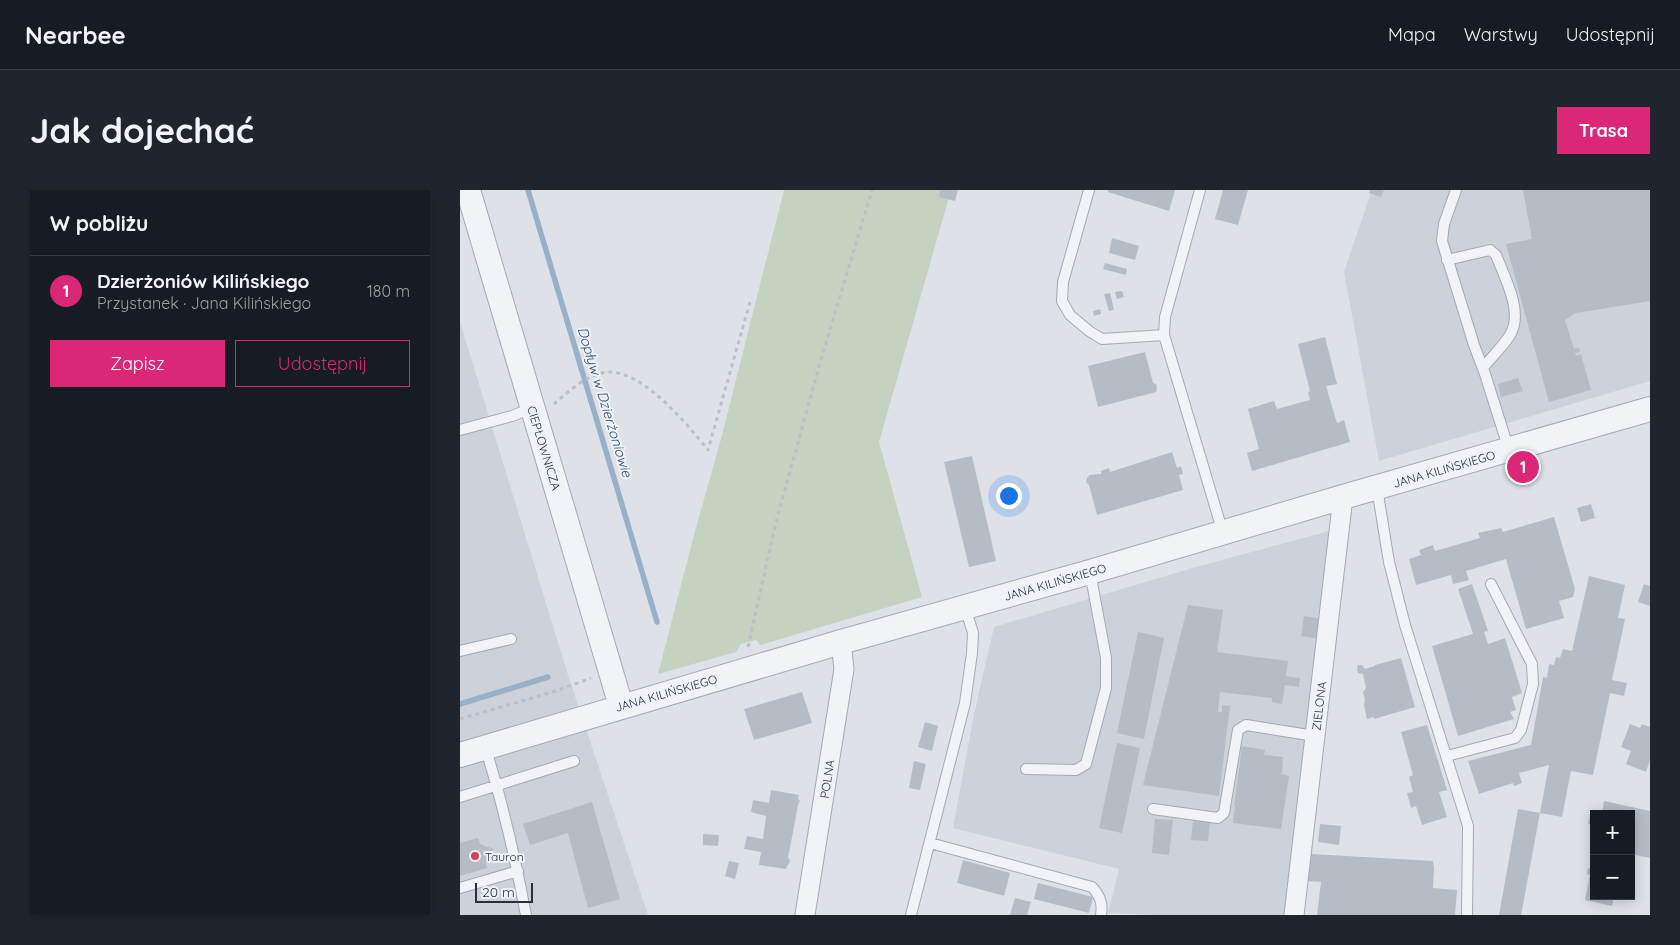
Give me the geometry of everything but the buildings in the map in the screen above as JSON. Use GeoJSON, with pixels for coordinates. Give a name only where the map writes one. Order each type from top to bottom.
{"type":"FeatureCollection","features":[{"type":"Feature","properties":{"kind":"street","name":"CIEPŁOWNICZA"},"geometry":{"type":"LineString","coordinates":[[468,190],[621,706]]}},
{"type":"Feature","properties":{"kind":"street","name":"JANA KILIŃSKIEGO"},"geometry":{"type":"LineString","coordinates":[[460,755],[841,642],[1090,572],[1650,409]]}},
{"type":"Feature","properties":{"kind":"street","name":"ZIELONA"},"geometry":{"type":"LineString","coordinates":[[1294,915],[1343,497]]}},
{"type":"Feature","properties":{"kind":"street","name":"POLNA"},"geometry":{"type":"LineString","coordinates":[[805,915],[844,669],[841,642]]}},
{"type":"Feature","properties":{"kind":"lane"},"geometry":{"type":"LineString","coordinates":[[1089,190],[1063,282],[1062,301],[1070,315],[1102,339],[1164,335]]}},
{"type":"Feature","properties":{"kind":"lane"},"geometry":{"type":"LineString","coordinates":[[1200,190],[1165,318],[1164,335],[1223,533]]}},
{"type":"Feature","properties":{"kind":"lane"},"geometry":{"type":"LineString","coordinates":[[1456,190],[1444,224],[1442,241],[1509,450]]}},
{"type":"Feature","properties":{"kind":"lane"},"geometry":{"type":"LineString","coordinates":[[1447,260],[1490,250],[1496,255],[1514,301],[1515,319],[1512,331],[1483,368]]}},
{"type":"Feature","properties":{"kind":"lane"},"geometry":{"type":"LineString","coordinates":[[460,430],[512,416],[534,414]]}},
{"type":"Feature","properties":{"kind":"lane"},"geometry":{"type":"LineString","coordinates":[[1377,488],[1389,562],[1405,625],[1468,826],[1467,915]]}},
{"type":"Feature","properties":{"kind":"lane"},"geometry":{"type":"LineString","coordinates":[[1026,769],[1076,770],[1086,764],[1106,688],[1106,658],[1090,572]]}},
{"type":"Feature","properties":{"kind":"lane"},"geometry":{"type":"LineString","coordinates":[[1446,756],[1515,738],[1522,730],[1533,684],[1532,664],[1491,584]]}},
{"type":"Feature","properties":{"kind":"lane"},"geometry":{"type":"LineString","coordinates":[[911,915],[965,703],[973,633],[965,607]]}},
{"type":"Feature","properties":{"kind":"lane"},"geometry":{"type":"LineString","coordinates":[[460,651],[510,639]]}},
{"type":"Feature","properties":{"kind":"lane"},"geometry":{"type":"LineString","coordinates":[[1153,809],[1218,818],[1224,813],[1238,730],[1246,724],[1315,736]]}},
{"type":"Feature","properties":{"kind":"lane"},"geometry":{"type":"LineString","coordinates":[[485,747],[497,786],[518,871],[526,915]]}},
{"type":"Feature","properties":{"kind":"lane"},"geometry":{"type":"LineString","coordinates":[[460,797],[574,761]]}},
{"type":"Feature","properties":{"kind":"lane"},"geometry":{"type":"LineString","coordinates":[[930,843],[1092,887],[1099,895],[1102,907],[1101,915]]}},
{"type":"Feature","properties":{"kind":"lane"},"geometry":{"type":"LineString","coordinates":[[460,888],[518,871]]}},
{"type":"Feature","properties":{"kind":"path"},"geometry":{"type":"LineString","coordinates":[[745,670],[749,641],[776,522],[822,356],[872,190]]}},
{"type":"Feature","properties":{"kind":"path"},"geometry":{"type":"LineString","coordinates":[[534,414],[586,379],[604,372],[623,373],[652,390],[692,430],[708,450],[750,302]]}},
{"type":"Feature","properties":{"kind":"path"},"geometry":{"type":"LineString","coordinates":[[460,719],[556,691],[590,678]]}},
{"type":"Feature","properties":{"kind":"shaded area"},"geometry":{"type":"Polygon","coordinates":[[[1372,190],[1650,190],[1650,381],[1379,461],[1344,272],[1372,190]]]}},
{"type":"Feature","properties":{"kind":"shaded area"},"geometry":{"type":"Polygon","coordinates":[[[460,322],[568,675],[648,915],[460,915],[460,322]]]}},
{"type":"Feature","properties":{"kind":"shaded area"},"geometry":{"type":"Polygon","coordinates":[[[1333,530],[1287,915],[1108,913],[1119,869],[953,828],[974,714],[994,627],[1196,567],[1333,530]]]}},
{"type":"Feature","properties":{"kind":"green space"},"geometry":{"type":"Polygon","coordinates":[[[784,190],[951,190],[879,442],[922,597],[760,645],[756,640],[741,644],[736,652],[658,674],[721,439],[784,190]]]}},
{"type":"Feature","properties":{"kind":"waterway","name":"Dopływ w Dzierżoniowie"},"geometry":{"type":"LineString","coordinates":[[528,190],[657,622]]}},
{"type":"Feature","properties":{"kind":"waterway","name":"Dopływ w Dzierżoniowie"},"geometry":{"type":"LineString","coordinates":[[460,704],[548,677]]}},
{"type":"Feature","properties":{"kind":"place","name":"Dzierżoniów Kilińskiego"},"geometry":{"type":"Point","coordinates":[1523,467]}},
{"type":"Feature","properties":{"kind":"place","name":"Tauron"},"geometry":{"type":"Point","coordinates":[475,856]}}]}
